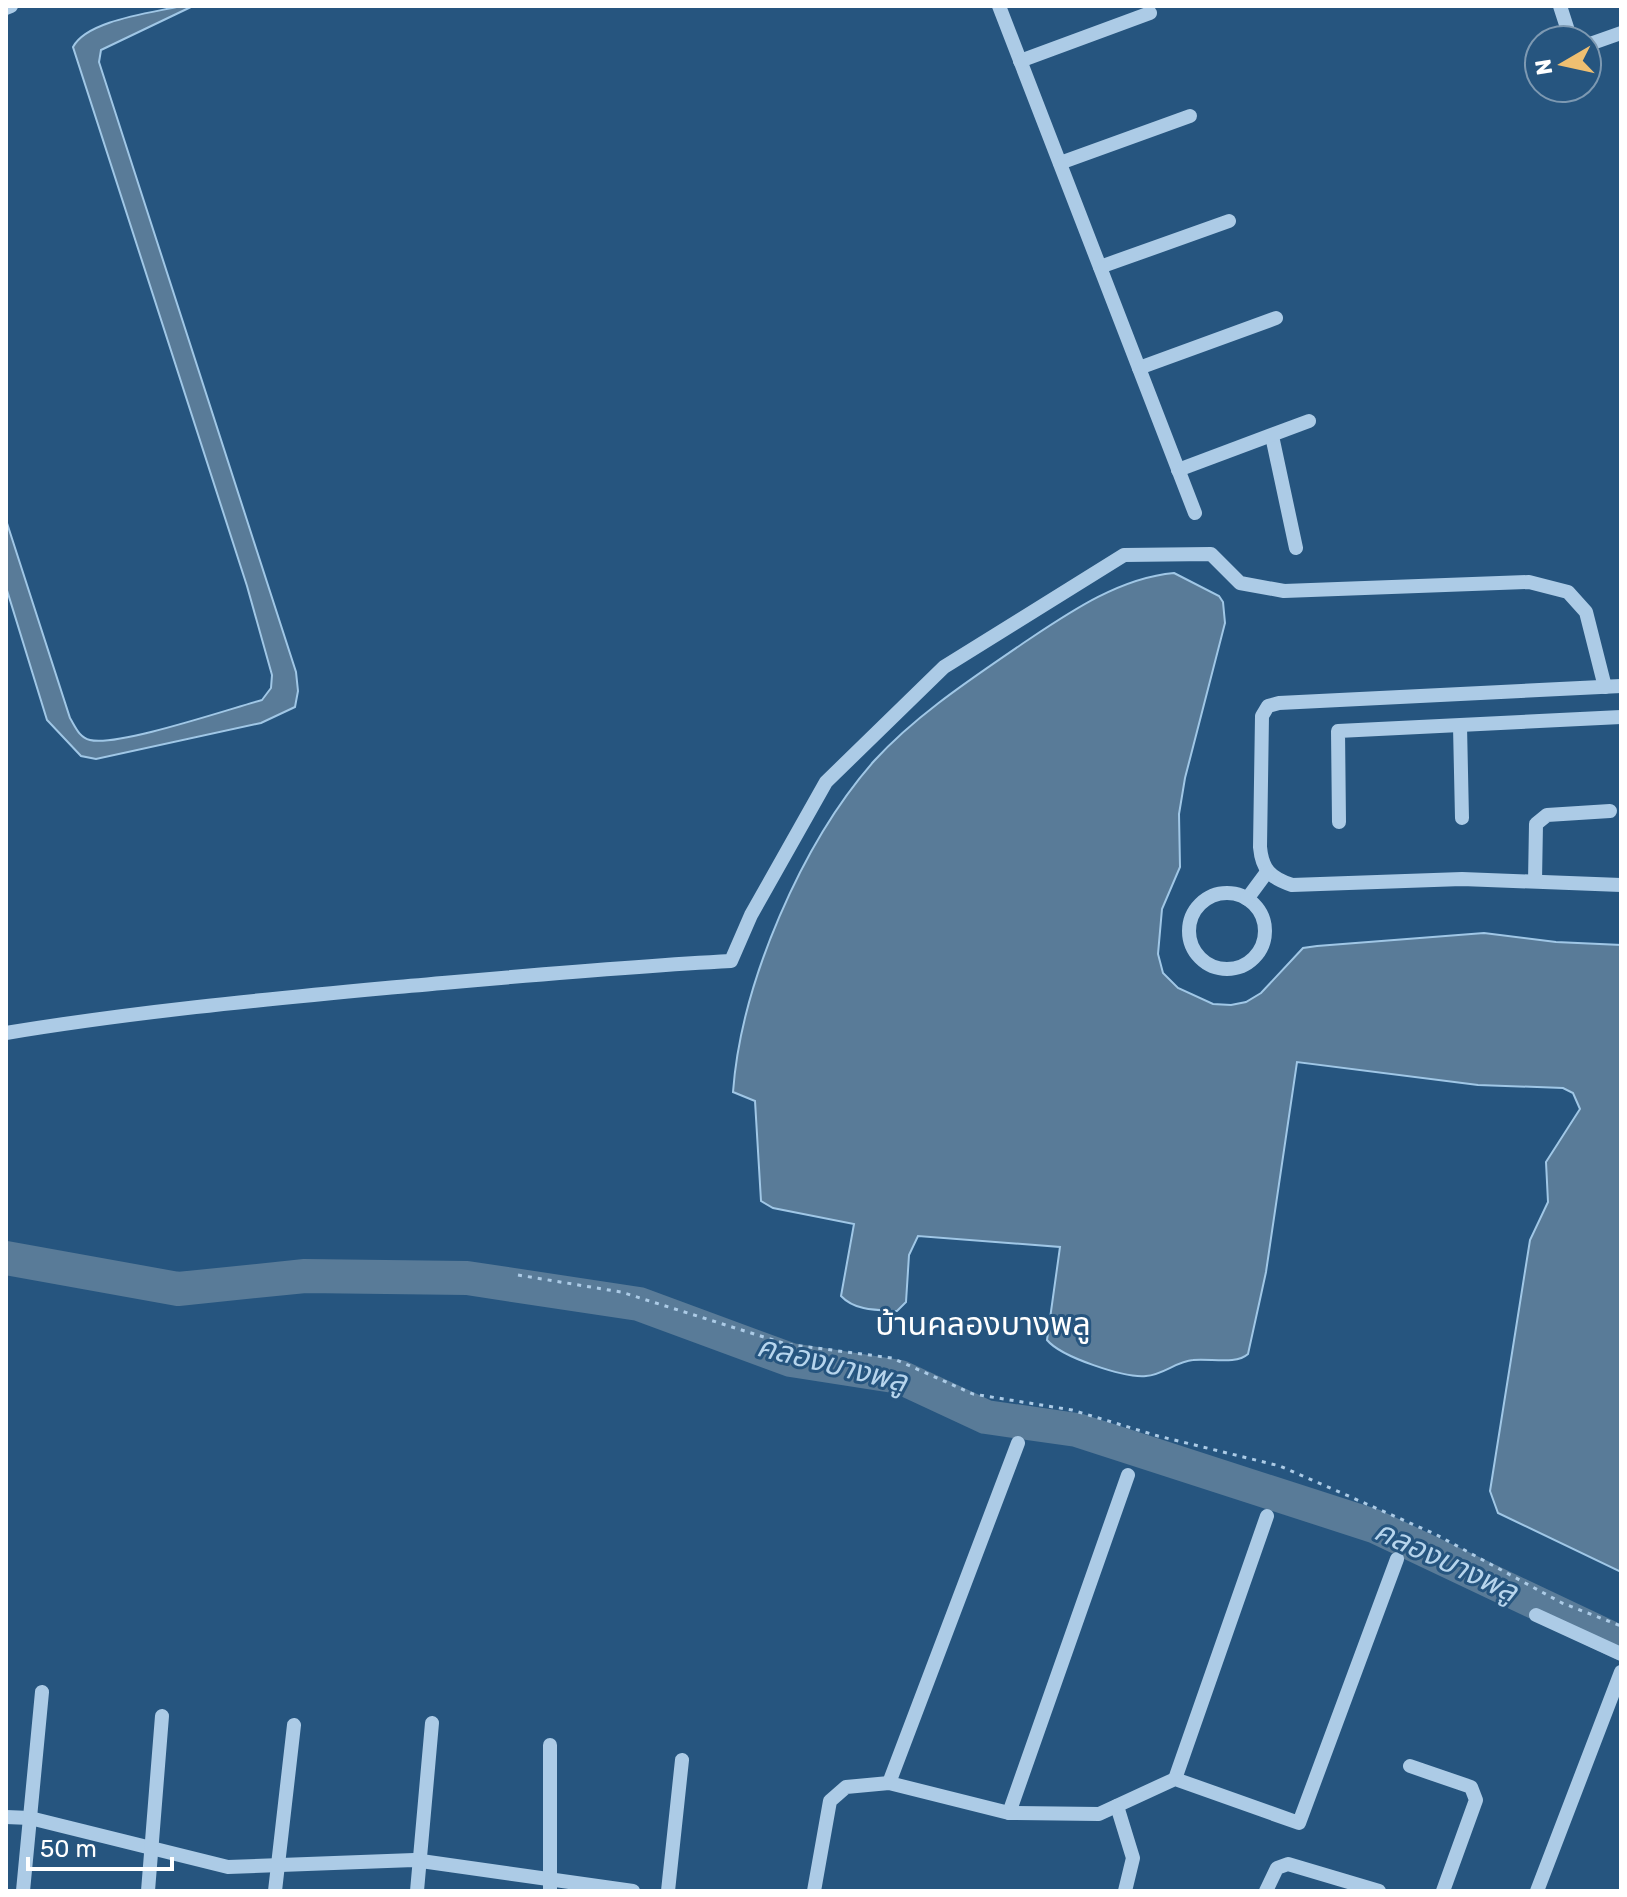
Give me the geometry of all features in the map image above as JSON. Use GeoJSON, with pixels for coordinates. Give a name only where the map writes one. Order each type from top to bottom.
{"type":"FeatureCollection","features":[{"type":"Feature","properties":{"kind":"street"},"geometry":{"type":"LineString","coordinates":[[999,6],[1195,513]]}},
{"type":"Feature","properties":{"kind":"street"},"geometry":{"type":"LineString","coordinates":[[1020,61],[1150,13]]}},
{"type":"Feature","properties":{"kind":"street"},"geometry":{"type":"LineString","coordinates":[[1060,163],[1190,116]]}},
{"type":"Feature","properties":{"kind":"street"},"geometry":{"type":"LineString","coordinates":[[1100,267],[1229,221]]}},
{"type":"Feature","properties":{"kind":"street"},"geometry":{"type":"LineString","coordinates":[[1139,368],[1276,318]]}},
{"type":"Feature","properties":{"kind":"street"},"geometry":{"type":"LineString","coordinates":[[1178,470],[1309,421]]}},
{"type":"Feature","properties":{"kind":"street"},"geometry":{"type":"LineString","coordinates":[[1272,436],[1296,548]]}},
{"type":"Feature","properties":{"kind":"street"},"geometry":{"type":"LineString","coordinates":[[6,1033],[102,1017],[301,996],[621,966],[731,961],[751,915],[826,782],[944,667],[1124,555],[1211,554],[1240,583],[1284,591],[1529,582],[1568,592],[1586,612],[1605,687]]}},
{"type":"Feature","properties":{"kind":"street"},"geometry":{"type":"LineString","coordinates":[[1621,686],[1268,706],[1262,716],[1260,832],[1262,863],[1267,872],[1292,885],[1535,881],[1621,885]]}},
{"type":"Feature","properties":{"kind":"street"},"geometry":{"type":"LineString","coordinates":[[1339,822],[1338,731],[1621,717]]}},
{"type":"Feature","properties":{"kind":"street"},"geometry":{"type":"LineString","coordinates":[[1460,726],[1462,818]]}},
{"type":"Feature","properties":{"kind":"street"},"geometry":{"type":"LineString","coordinates":[[1535,881],[1536,824],[1541,818],[1610,811]]}},
{"type":"Feature","properties":{"kind":"street"},"geometry":{"type":"LineString","coordinates":[[1247,899],[1267,872]]}},
{"type":"Feature","properties":{"kind":"street"},"geometry":{"type":"LineString","coordinates":[[1227,893],[1247,899],[1261,916],[1264,926],[1264,937],[1255,956],[1247,964],[1227,970],[1206,963],[1192,947],[1189,926],[1192,916],[1206,899],[1216,895],[1227,893]]}},
{"type":"Feature","properties":{"kind":"street"},"geometry":{"type":"LineString","coordinates":[[889,1783],[1018,1443]]}},
{"type":"Feature","properties":{"kind":"street"},"geometry":{"type":"LineString","coordinates":[[1009,1813],[1128,1475]]}},
{"type":"Feature","properties":{"kind":"street"},"geometry":{"type":"LineString","coordinates":[[1175,1779],[1267,1516]]}},
{"type":"Feature","properties":{"kind":"street"},"geometry":{"type":"LineString","coordinates":[[814,1891],[830,1801],[846,1787],[889,1783],[1009,1813],[1099,1814],[1175,1779],[1299,1823],[1397,1559]]}},
{"type":"Feature","properties":{"kind":"street"},"geometry":{"type":"LineString","coordinates":[[1536,1615],[1618,1653],[1621,1637]]}},
{"type":"Feature","properties":{"kind":"street"},"geometry":{"type":"LineString","coordinates":[[1537,1891],[1621,1672]]}},
{"type":"Feature","properties":{"kind":"street"},"geometry":{"type":"LineString","coordinates":[[23,1891],[42,1692]]}},
{"type":"Feature","properties":{"kind":"street"},"geometry":{"type":"LineString","coordinates":[[148,1891],[162,1716]]}},
{"type":"Feature","properties":{"kind":"street"},"geometry":{"type":"LineString","coordinates":[[417,1891],[432,1723]]}},
{"type":"Feature","properties":{"kind":"street"},"geometry":{"type":"LineString","coordinates":[[275,1891],[294,1725]]}},
{"type":"Feature","properties":{"kind":"street"},"geometry":{"type":"LineString","coordinates":[[550,1745],[551,1884]]}},
{"type":"Feature","properties":{"kind":"street"},"geometry":{"type":"LineString","coordinates":[[668,1891],[682,1760]]}},
{"type":"Feature","properties":{"kind":"street"},"geometry":{"type":"LineString","coordinates":[[1410,1766],[1471,1787],[1476,1800],[1443,1891]]}},
{"type":"Feature","properties":{"kind":"street"},"geometry":{"type":"LineString","coordinates":[[1117,1806],[1133,1858],[1125,1891]]}},
{"type":"Feature","properties":{"kind":"street"},"geometry":{"type":"LineString","coordinates":[[6,1817],[30,1818],[228,1867],[420,1861],[551,1884],[633,1891]]}},
{"type":"Feature","properties":{"kind":"street"},"geometry":{"type":"LineString","coordinates":[[1266,1891],[1277,1868],[1288,1864],[1379,1891]]}},
{"type":"Feature","properties":{"kind":"path"},"geometry":{"type":"LineString","coordinates":[[518,1275],[621,1292],[786,1344],[892,1358],[973,1394],[1072,1410],[1158,1436],[1280,1466],[1435,1534],[1562,1603],[1621,1626]]}},
{"type":"Feature","properties":{"kind":"water"},"geometry":{"type":"Polygon","coordinates":[[[181,6],[193,6],[101,50],[99,62],[296,672],[298,691],[295,707],[261,723],[96,759],[81,756],[47,720],[6,587],[6,520],[70,718],[83,737],[104,741],[148,733],[262,700],[271,688],[272,675],[247,586],[73,47],[80,38],[106,24],[181,6]]]}},
{"type":"Feature","properties":{"kind":"water"},"geometry":{"type":"Polygon","coordinates":[[[1174,573],[1219,596],[1223,602],[1225,623],[1185,778],[1179,814],[1180,867],[1162,909],[1158,954],[1163,973],[1178,988],[1213,1004],[1246,1002],[1261,993],[1303,948],[1317,946],[1484,933],[1556,942],[1621,945],[1621,1572],[1498,1513],[1490,1491],[1530,1240],[1548,1202],[1546,1162],[1580,1109],[1573,1093],[1563,1088],[1478,1085],[1297,1062],[1266,1272],[1248,1354],[1230,1360],[1187,1361],[1146,1376],[1123,1374],[1094,1365],[1065,1353],[1047,1340],[1060,1247],[918,1236],[909,1255],[906,1302],[897,1311],[867,1309],[853,1305],[841,1296],[854,1224],[773,1208],[761,1201],[755,1101],[733,1092],[738,1050],[762,961],[800,873],[823,832],[874,761],[945,698],[1094,599],[1133,582],[1174,573]]]}},
{"type":"Feature","properties":{"kind":"waterway","name":"คลองบางพลู"},"geometry":{"type":"LineString","coordinates":[[6,1258],[178,1289],[305,1276],[467,1278],[639,1304],[791,1360],[900,1377],[986,1417],[1077,1430],[1374,1526],[1621,1643]]}},
{"type":"Feature","properties":{"kind":"district","name":"บ้านคลองบางพลู"},"geometry":{"type":"Point","coordinates":[983,1324]}}]}
